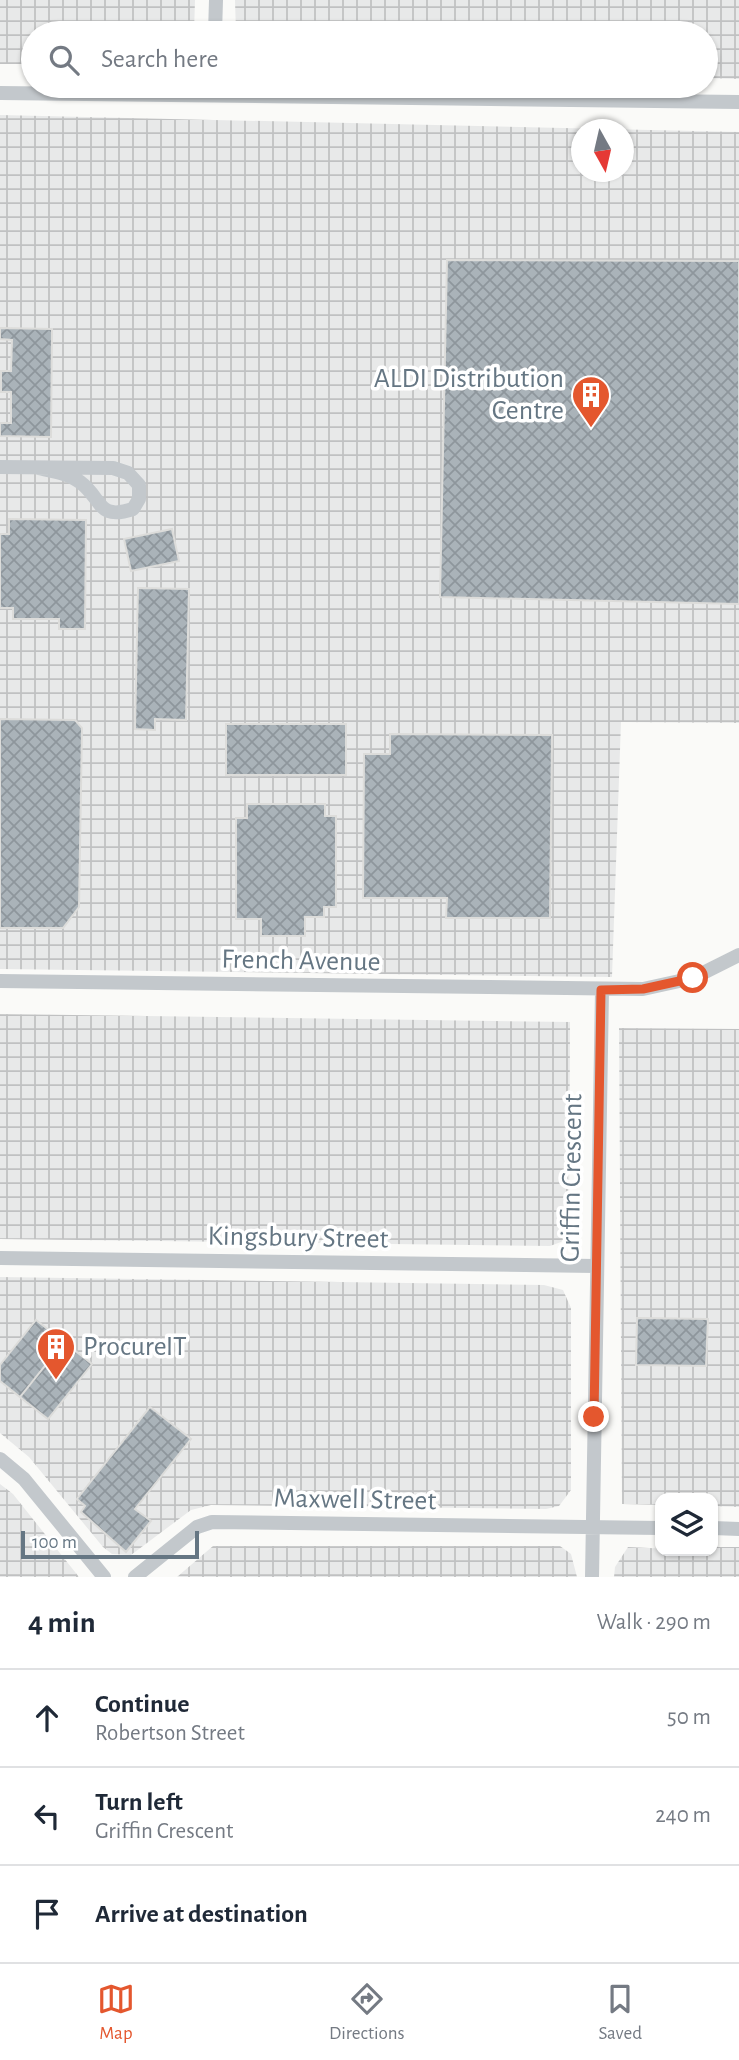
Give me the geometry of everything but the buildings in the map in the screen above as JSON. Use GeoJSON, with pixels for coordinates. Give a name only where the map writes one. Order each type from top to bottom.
{"type":"FeatureCollection","features":[{"type":"Feature","properties":{"kind":"street"},"geometry":{"type":"LineString","coordinates":[[215,21],[216,0]]}},
{"type":"Feature","properties":{"kind":"street"},"geometry":{"type":"LineString","coordinates":[[0,93],[21,93]]}},
{"type":"Feature","properties":{"kind":"street"},"geometry":{"type":"LineString","coordinates":[[564,98],[739,102]]}},
{"type":"Feature","properties":{"kind":"street"},"geometry":{"type":"LineString","coordinates":[[0,467],[113,468],[128,473],[139,485],[139,499],[133,509],[117,514],[104,510],[82,483],[67,474],[38,468]]}},
{"type":"Feature","properties":{"kind":"street","name":"French Avenue"},"geometry":{"type":"LineString","coordinates":[[0,981],[601,990],[668,986],[693,978],[739,955]]}},
{"type":"Feature","properties":{"kind":"street","name":"Griffin Crescent"},"geometry":{"type":"LineString","coordinates":[[592,1577],[601,990]]}},
{"type":"Feature","properties":{"kind":"street","name":"Kingsbury Street"},"geometry":{"type":"LineString","coordinates":[[0,1258],[595,1266]]}},
{"type":"Feature","properties":{"kind":"street"},"geometry":{"type":"LineString","coordinates":[[0,1459],[37,1494],[103,1577]]}},
{"type":"Feature","properties":{"kind":"street","name":"Maxwell Street"},"geometry":{"type":"LineString","coordinates":[[135,1577],[197,1527],[212,1522],[655,1528]]}},
{"type":"Feature","properties":{"kind":"street"},"geometry":{"type":"LineString","coordinates":[[718,1528],[739,1529]]}},
{"type":"Feature","properties":{"kind":"shaded area"},"geometry":{"type":"Polygon","coordinates":[[[0,0],[195,0],[194,21],[21,21],[21,64],[0,64],[0,0]]]}},
{"type":"Feature","properties":{"kind":"shaded area"},"geometry":{"type":"Polygon","coordinates":[[[235,0],[739,0],[739,79],[718,78],[718,21],[236,21],[235,0]]]}},
{"type":"Feature","properties":{"kind":"shaded area"},"geometry":{"type":"Polygon","coordinates":[[[0,115],[571,128],[571,182],[634,182],[634,130],[739,132],[739,723],[621,722],[612,977],[0,969],[0,115]]]}},
{"type":"Feature","properties":{"kind":"shaded area"},"geometry":{"type":"Polygon","coordinates":[[[0,1014],[570,1022],[569,1234],[561,1242],[550,1246],[0,1239],[0,1014]]]}},
{"type":"Feature","properties":{"kind":"shaded area"},"geometry":{"type":"Polygon","coordinates":[[[619,1028],[739,1029],[739,1507],[718,1506],[718,1493],[655,1493],[655,1505],[622,1504],[619,1028]]]}},
{"type":"Feature","properties":{"kind":"shaded area"},"geometry":{"type":"Polygon","coordinates":[[[0,1277],[544,1285],[563,1290],[571,1308],[571,1490],[559,1506],[546,1509],[211,1505],[191,1510],[131,1555],[112,1554],[103,1547],[29,1457],[0,1433],[0,1277]]]}},
{"type":"Feature","properties":{"kind":"shaded area"},"geometry":{"type":"Polygon","coordinates":[[[0,1484],[13,1494],[79,1577],[0,1577],[0,1484]]]}},
{"type":"Feature","properties":{"kind":"shaded area"},"geometry":{"type":"Polygon","coordinates":[[[213,1546],[560,1546],[571,1554],[577,1577],[177,1577],[213,1546]]]}},
{"type":"Feature","properties":{"kind":"shaded area"},"geometry":{"type":"Polygon","coordinates":[[[628,1547],[655,1548],[655,1556],[718,1556],[718,1547],[739,1547],[739,1577],[614,1577],[615,1567],[628,1547]]]}},
{"type":"Feature","properties":{"kind":"place","name":"ALDI Distribution Centre"},"geometry":{"type":"Point","coordinates":[591,429]}},
{"type":"Feature","properties":{"kind":"place","name":"ProcureIT"},"geometry":{"type":"Point","coordinates":[56,1381]}},
{"type":"Feature","properties":{"kind":"route"},"geometry":{"type":"LineString","coordinates":[[594,1417],[601,990],[668,986],[693,978]]}}]}
